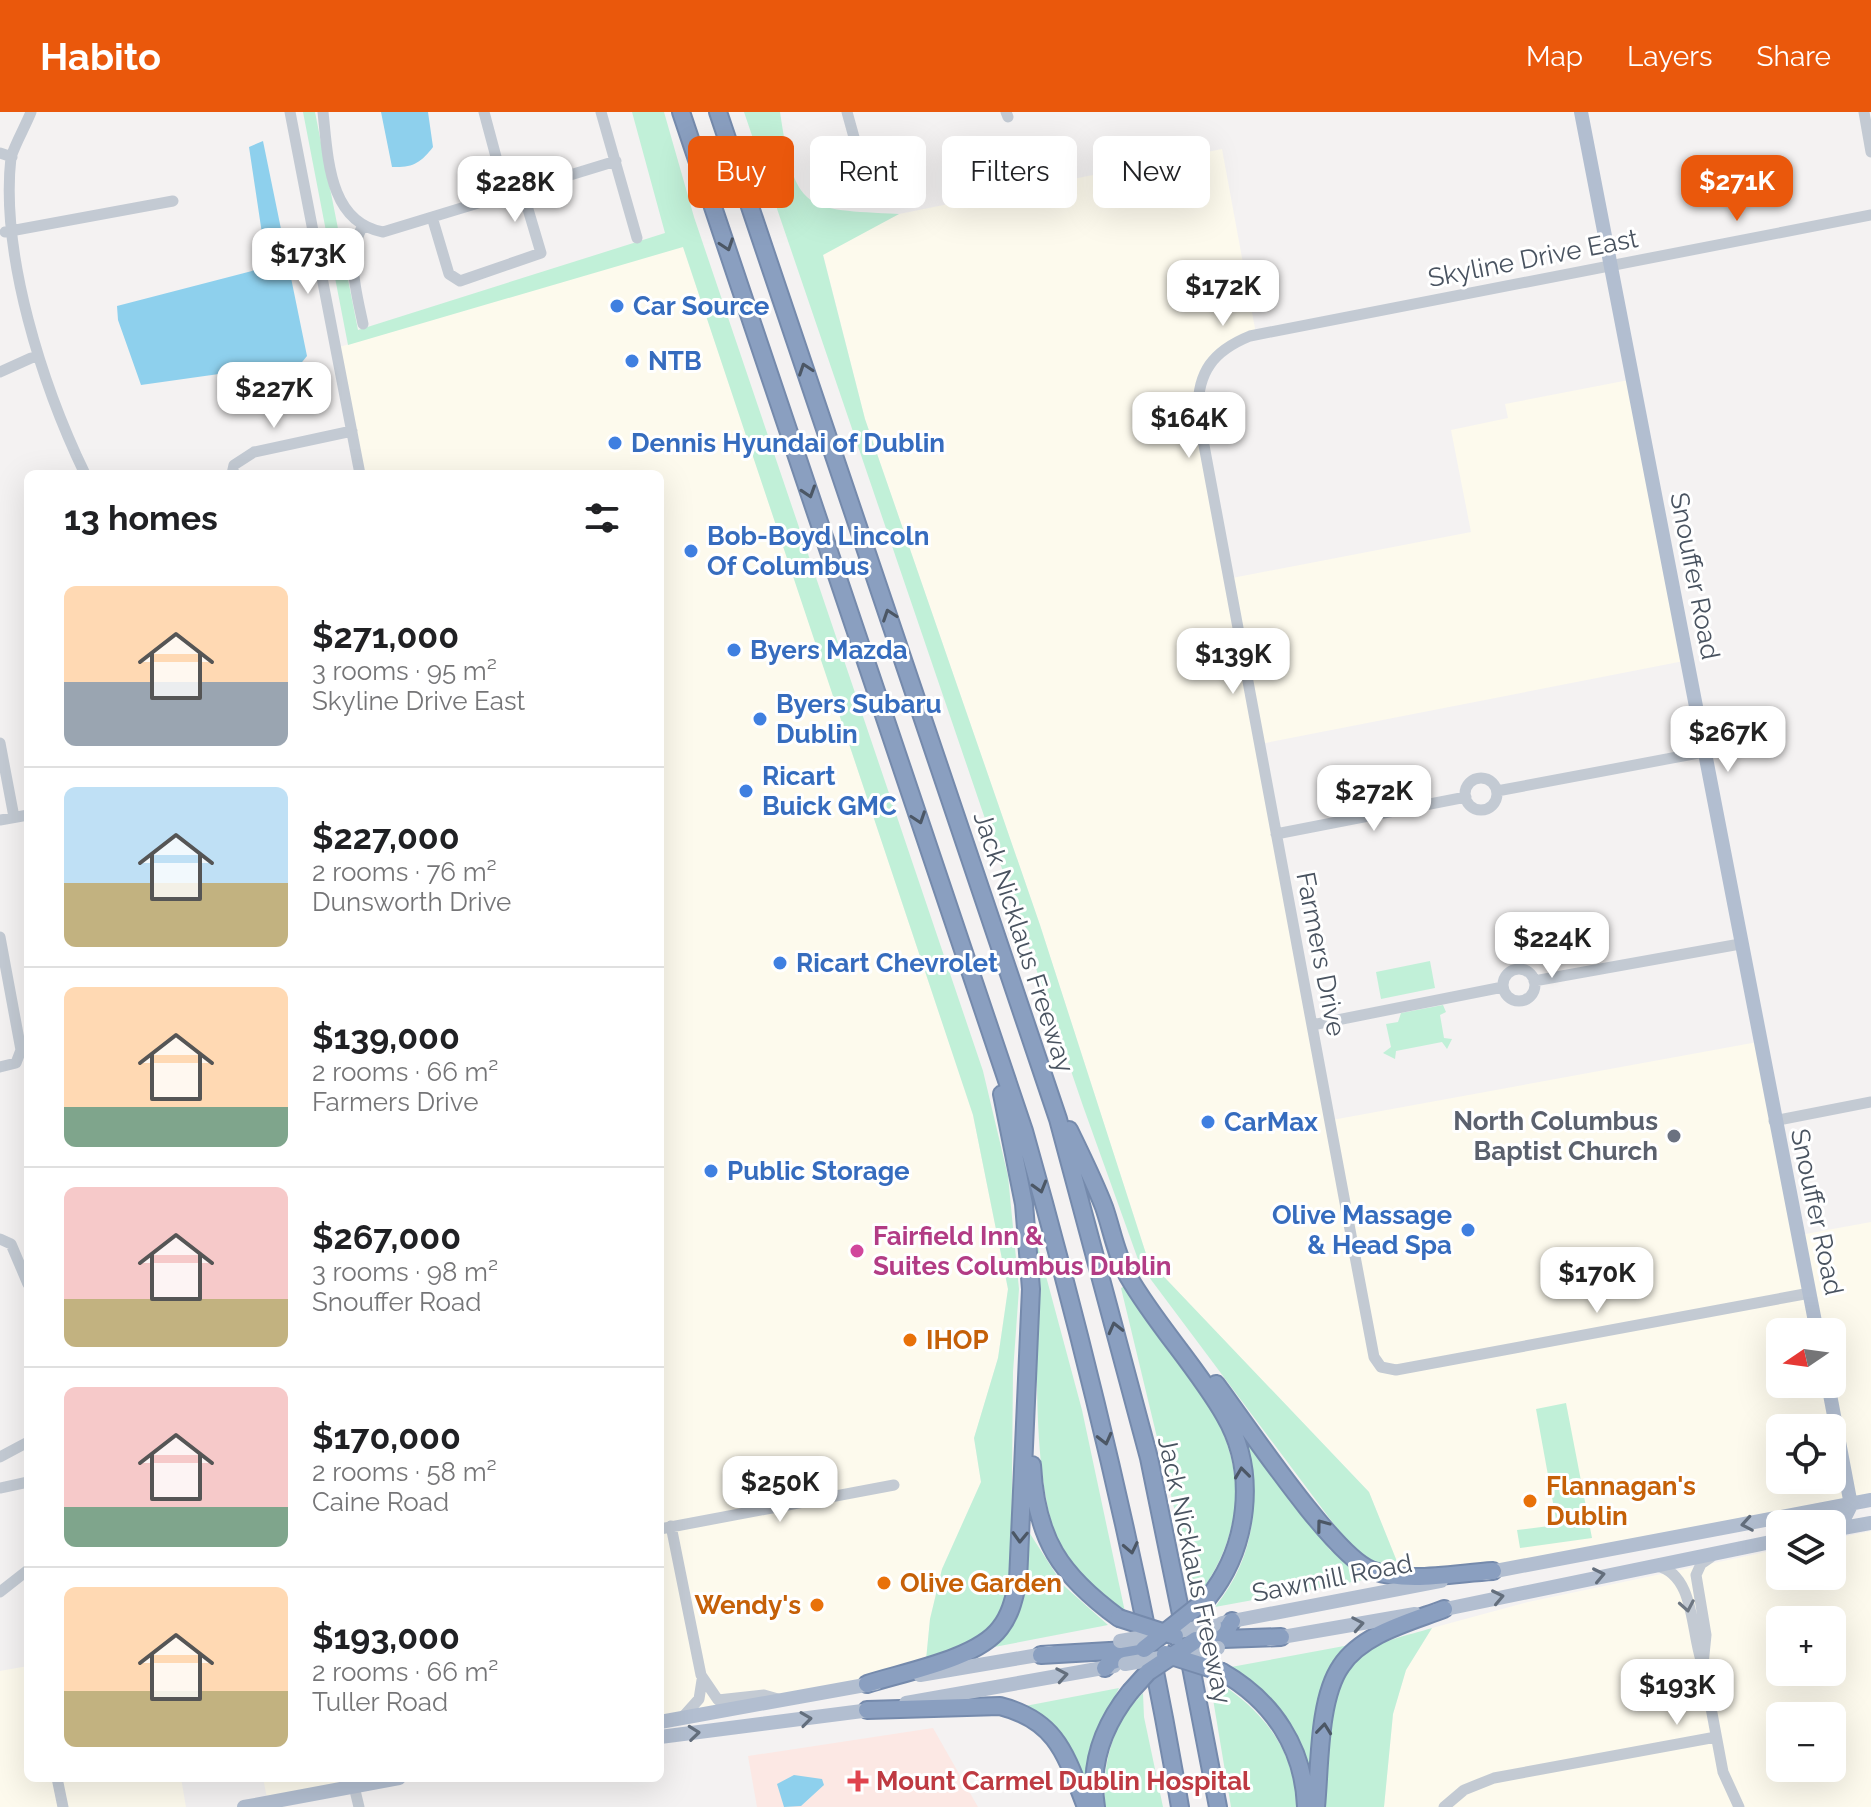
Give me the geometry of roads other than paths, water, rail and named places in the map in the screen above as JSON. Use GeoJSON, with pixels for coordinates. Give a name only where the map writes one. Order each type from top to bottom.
{"type":"FeatureCollection","features":[{"type":"Feature","properties":{"kind":"highway"},"geometry":{"type":"LineString","coordinates":[[681,112],[1024,1131],[1071,1297],[1130,1541],[1180,1807]]}},
{"type":"Feature","properties":{"kind":"highway","name":"Jack Nicklaus Freeway"},"geometry":{"type":"LineString","coordinates":[[718,112],[1039,1061],[1098,1264],[1149,1458],[1218,1807]]}},
{"type":"Feature","properties":{"kind":"highway"},"geometry":{"type":"LineString","coordinates":[[867,1684],[984,1644],[1000,1629],[1011,1608],[1018,1581],[1031,1289],[1024,1204],[1013,1138],[966,953]]}},
{"type":"Feature","properties":{"kind":"highway"},"geometry":{"type":"LineString","coordinates":[[1039,1061],[1103,1207],[1128,1276],[1226,1417],[1244,1477],[1240,1543],[1227,1574],[1208,1598],[1144,1649]]}},
{"type":"Feature","properties":{"kind":"highway"},"geometry":{"type":"LineString","coordinates":[[1156,1316],[1187,1347],[1345,1554],[1362,1566],[1388,1575],[1493,1571]]}},
{"type":"Feature","properties":{"kind":"highway"},"geometry":{"type":"LineString","coordinates":[[1028,1375],[1033,1488],[1043,1530],[1064,1570],[1085,1593],[1119,1618],[1196,1640]]}},
{"type":"Feature","properties":{"kind":"highway"},"geometry":{"type":"LineString","coordinates":[[1316,1807],[1328,1695],[1341,1666],[1360,1647],[1386,1632],[1444,1609]]}},
{"type":"Feature","properties":{"kind":"highway"},"geometry":{"type":"LineString","coordinates":[[1216,1636],[1227,1629],[1232,1621]]}},
{"type":"Feature","properties":{"kind":"highway"},"geometry":{"type":"LineString","coordinates":[[1096,1807],[1096,1757],[1104,1731],[1130,1692],[1148,1672],[1196,1640],[1216,1636],[1281,1637]]}},
{"type":"Feature","properties":{"kind":"highway"},"geometry":{"type":"LineString","coordinates":[[1041,1655],[1122,1653],[1144,1649],[1222,1672],[1271,1710],[1291,1741],[1303,1776],[1306,1807]]}},
{"type":"Feature","properties":{"kind":"highway"},"geometry":{"type":"LineString","coordinates":[[1105,1668],[1122,1653]]}},
{"type":"Feature","properties":{"kind":"highway"},"geometry":{"type":"LineString","coordinates":[[867,1710],[1000,1706],[1017,1710],[1036,1719],[1053,1734],[1064,1751],[1086,1807]]}},
{"type":"Feature","properties":{"kind":"main road","name":"Snouffer Road"},"geometry":{"type":"LineString","coordinates":[[1581,112],[1814,1318]]}},
{"type":"Feature","properties":{"kind":"main road"},"geometry":{"type":"LineString","coordinates":[[1831,1398],[1851,1505],[1846,1515]]}},
{"type":"Feature","properties":{"kind":"main road","name":"Sawmill Road"},"geometry":{"type":"LineString","coordinates":[[1232,1621],[1871,1500]]}},
{"type":"Feature","properties":{"kind":"main road"},"geometry":{"type":"LineString","coordinates":[[1846,1527],[1871,1523]]}},
{"type":"Feature","properties":{"kind":"main road","name":"Sawmill Road"},"geometry":{"type":"LineString","coordinates":[[1281,1637],[1444,1609],[1766,1542]]}},
{"type":"Feature","properties":{"kind":"main road"},"geometry":{"type":"LineString","coordinates":[[1122,1653],[1166,1633],[1216,1636]]}},
{"type":"Feature","properties":{"kind":"main road"},"geometry":{"type":"LineString","coordinates":[[1122,1653],[1171,1656],[1216,1636]]}},
{"type":"Feature","properties":{"kind":"main road"},"geometry":{"type":"LineString","coordinates":[[664,1721],[1041,1655]]}},
{"type":"Feature","properties":{"kind":"main road"},"geometry":{"type":"LineString","coordinates":[[664,1736],[867,1710],[1105,1668]]}},
{"type":"Feature","properties":{"kind":"main road"},"geometry":{"type":"LineString","coordinates":[[244,1807],[352,1782]]}},
{"type":"Feature","properties":{"kind":"street"},"geometry":{"type":"LineString","coordinates":[[31,112],[6,155],[5,232],[31,358],[83,470]]}},
{"type":"Feature","properties":{"kind":"street"},"geometry":{"type":"LineString","coordinates":[[290,112],[359,470]]}},
{"type":"Feature","properties":{"kind":"street"},"geometry":{"type":"LineString","coordinates":[[323,112],[343,210],[362,227],[383,232],[616,161]]}},
{"type":"Feature","properties":{"kind":"street"},"geometry":{"type":"LineString","coordinates":[[484,112],[506,194]]}},
{"type":"Feature","properties":{"kind":"street"},"geometry":{"type":"LineString","coordinates":[[601,112],[637,238]]}},
{"type":"Feature","properties":{"kind":"street"},"geometry":{"type":"LineString","coordinates":[[847,112],[854,136]]}},
{"type":"Feature","properties":{"kind":"street"},"geometry":{"type":"LineString","coordinates":[[1864,112],[1871,152]]}},
{"type":"Feature","properties":{"kind":"street"},"geometry":{"type":"LineString","coordinates":[[432,217],[453,279],[473,277],[541,253],[522,189]]}},
{"type":"Feature","properties":{"kind":"street"},"geometry":{"type":"LineString","coordinates":[[5,232],[173,201]]}},
{"type":"Feature","properties":{"kind":"street","name":"Skyline Drive East"},"geometry":{"type":"LineString","coordinates":[[1211,362],[1228,345],[1250,336],[1871,215]]}},
{"type":"Feature","properties":{"kind":"street"},"geometry":{"type":"LineString","coordinates":[[362,227],[353,249],[352,265],[363,324]]}},
{"type":"Feature","properties":{"kind":"street"},"geometry":{"type":"LineString","coordinates":[[0,372],[31,358]]}},
{"type":"Feature","properties":{"kind":"street","name":"Farmers Drive"},"geometry":{"type":"LineString","coordinates":[[1211,362],[1201,379],[1198,413],[1371,1341],[1381,1367],[1396,1370],[1810,1293]]}},
{"type":"Feature","properties":{"kind":"street"},"geometry":{"type":"LineString","coordinates":[[233,470],[234,465],[254,452],[352,431]]}},
{"type":"Feature","properties":{"kind":"street"},"geometry":{"type":"LineString","coordinates":[[0,743],[14,817]]}},
{"type":"Feature","properties":{"kind":"street"},"geometry":{"type":"LineString","coordinates":[[1497,791],[1704,752]]}},
{"type":"Feature","properties":{"kind":"street"},"geometry":{"type":"LineString","coordinates":[[1478,779],[1488,780],[1497,791],[1494,803],[1483,810],[1472,807],[1466,797],[1470,783],[1478,779]]}},
{"type":"Feature","properties":{"kind":"street"},"geometry":{"type":"LineString","coordinates":[[1276,834],[1466,797]]}},
{"type":"Feature","properties":{"kind":"street"},"geometry":{"type":"LineString","coordinates":[[0,820],[24,816]]}},
{"type":"Feature","properties":{"kind":"street"},"geometry":{"type":"LineString","coordinates":[[0,937],[20,1058],[0,1067]]}},
{"type":"Feature","properties":{"kind":"street"},"geometry":{"type":"LineString","coordinates":[[1534,981],[1740,944]]}},
{"type":"Feature","properties":{"kind":"street"},"geometry":{"type":"LineString","coordinates":[[1516,969],[1529,973],[1534,981],[1532,994],[1521,1001],[1509,998],[1503,987],[1507,974],[1516,969]]}},
{"type":"Feature","properties":{"kind":"street"},"geometry":{"type":"LineString","coordinates":[[1312,1025],[1503,987]]}},
{"type":"Feature","properties":{"kind":"street"},"geometry":{"type":"LineString","coordinates":[[1774,1121],[1871,1102]]}},
{"type":"Feature","properties":{"kind":"street"},"geometry":{"type":"LineString","coordinates":[[0,1239],[15,1249],[24,1273]]}},
{"type":"Feature","properties":{"kind":"street"},"geometry":{"type":"LineString","coordinates":[[0,1457],[24,1445]]}},
{"type":"Feature","properties":{"kind":"street"},"geometry":{"type":"LineString","coordinates":[[0,1488],[24,1483]]}},
{"type":"Feature","properties":{"kind":"street"},"geometry":{"type":"LineString","coordinates":[[682,1718],[699,1699],[702,1680],[666,1528],[894,1485]]}},
{"type":"Feature","properties":{"kind":"street"},"geometry":{"type":"LineString","coordinates":[[1704,1672],[1706,1631],[1697,1572],[1704,1561],[1734,1549]]}},
{"type":"Feature","properties":{"kind":"street"},"geometry":{"type":"LineString","coordinates":[[1645,1565],[1667,1568],[1679,1578],[1704,1672],[1726,1780],[1739,1807]]}},
{"type":"Feature","properties":{"kind":"street"},"geometry":{"type":"LineString","coordinates":[[0,1592],[24,1573]]}},
{"type":"Feature","properties":{"kind":"street"},"geometry":{"type":"LineString","coordinates":[[702,1680],[718,1700],[764,1695],[783,1700]]}},
{"type":"Feature","properties":{"kind":"street"},"geometry":{"type":"LineString","coordinates":[[1444,1807],[1464,1790],[1494,1778],[1716,1737]]}},
{"type":"Feature","properties":{"kind":"street"},"geometry":{"type":"LineString","coordinates":[[58,1782],[63,1807]]}},
{"type":"Feature","properties":{"kind":"street"},"geometry":{"type":"LineString","coordinates":[[352,1782],[359,1807]]}},
{"type":"Feature","properties":{"kind":"water"},"geometry":{"type":"Polygon","coordinates":[[[381,112],[428,112],[433,147],[416,163],[392,167],[381,112]]]}},
{"type":"Feature","properties":{"kind":"water"},"geometry":{"type":"Polygon","coordinates":[[[263,141],[307,356],[298,367],[289,364],[141,385],[118,320],[117,306],[252,271],[259,266],[264,247],[249,147],[263,141]]]}},
{"type":"Feature","properties":{"kind":"water"},"geometry":{"type":"Polygon","coordinates":[[[794,1775],[822,1779],[824,1785],[801,1806],[784,1807],[777,1784],[794,1775]]]}},
{"type":"Feature","properties":{"kind":"place","name":"Car Source"},"geometry":{"type":"Point","coordinates":[617,306]}},
{"type":"Feature","properties":{"kind":"place","name":"NTB"},"geometry":{"type":"Point","coordinates":[632,361]}},
{"type":"Feature","properties":{"kind":"place","name":"Dennis Hyundai of Dublin"},"geometry":{"type":"Point","coordinates":[615,443]}},
{"type":"Feature","properties":{"kind":"place","name":"Bob-Boyd Lincoln Of Columbus"},"geometry":{"type":"Point","coordinates":[691,551]}},
{"type":"Feature","properties":{"kind":"place","name":"Byers Mazda"},"geometry":{"type":"Point","coordinates":[734,650]}},
{"type":"Feature","properties":{"kind":"place","name":"Byers Subaru Dublin"},"geometry":{"type":"Point","coordinates":[760,719]}},
{"type":"Feature","properties":{"kind":"place","name":"Ricart Buick GMC"},"geometry":{"type":"Point","coordinates":[746,791]}},
{"type":"Feature","properties":{"kind":"place","name":"Ricart Chevrolet"},"geometry":{"type":"Point","coordinates":[780,963]}},
{"type":"Feature","properties":{"kind":"place","name":"CarMax"},"geometry":{"type":"Point","coordinates":[1208,1122]}},
{"type":"Feature","properties":{"kind":"place","name":"North Columbus Baptist Church"},"geometry":{"type":"Point","coordinates":[1674,1136]}},
{"type":"Feature","properties":{"kind":"place","name":"Public Storage"},"geometry":{"type":"Point","coordinates":[711,1171]}},
{"type":"Feature","properties":{"kind":"place","name":"Olive Massage & Head Spa"},"geometry":{"type":"Point","coordinates":[1468,1230]}},
{"type":"Feature","properties":{"kind":"place","name":"Fairfield Inn & Suites Columbus Dublin"},"geometry":{"type":"Point","coordinates":[857,1251]}},
{"type":"Feature","properties":{"kind":"place","name":"IHOP"},"geometry":{"type":"Point","coordinates":[910,1340]}},
{"type":"Feature","properties":{"kind":"place","name":"Flannagan's Dublin"},"geometry":{"type":"Point","coordinates":[1530,1501]}},
{"type":"Feature","properties":{"kind":"place","name":"Olive Garden"},"geometry":{"type":"Point","coordinates":[884,1583]}},
{"type":"Feature","properties":{"kind":"place","name":"Wendy's"},"geometry":{"type":"Point","coordinates":[817,1605]}},
{"type":"Feature","properties":{"kind":"place","name":"Mount Carmel Dublin Hospital"},"geometry":{"type":"Point","coordinates":[858,1781]}}]}
